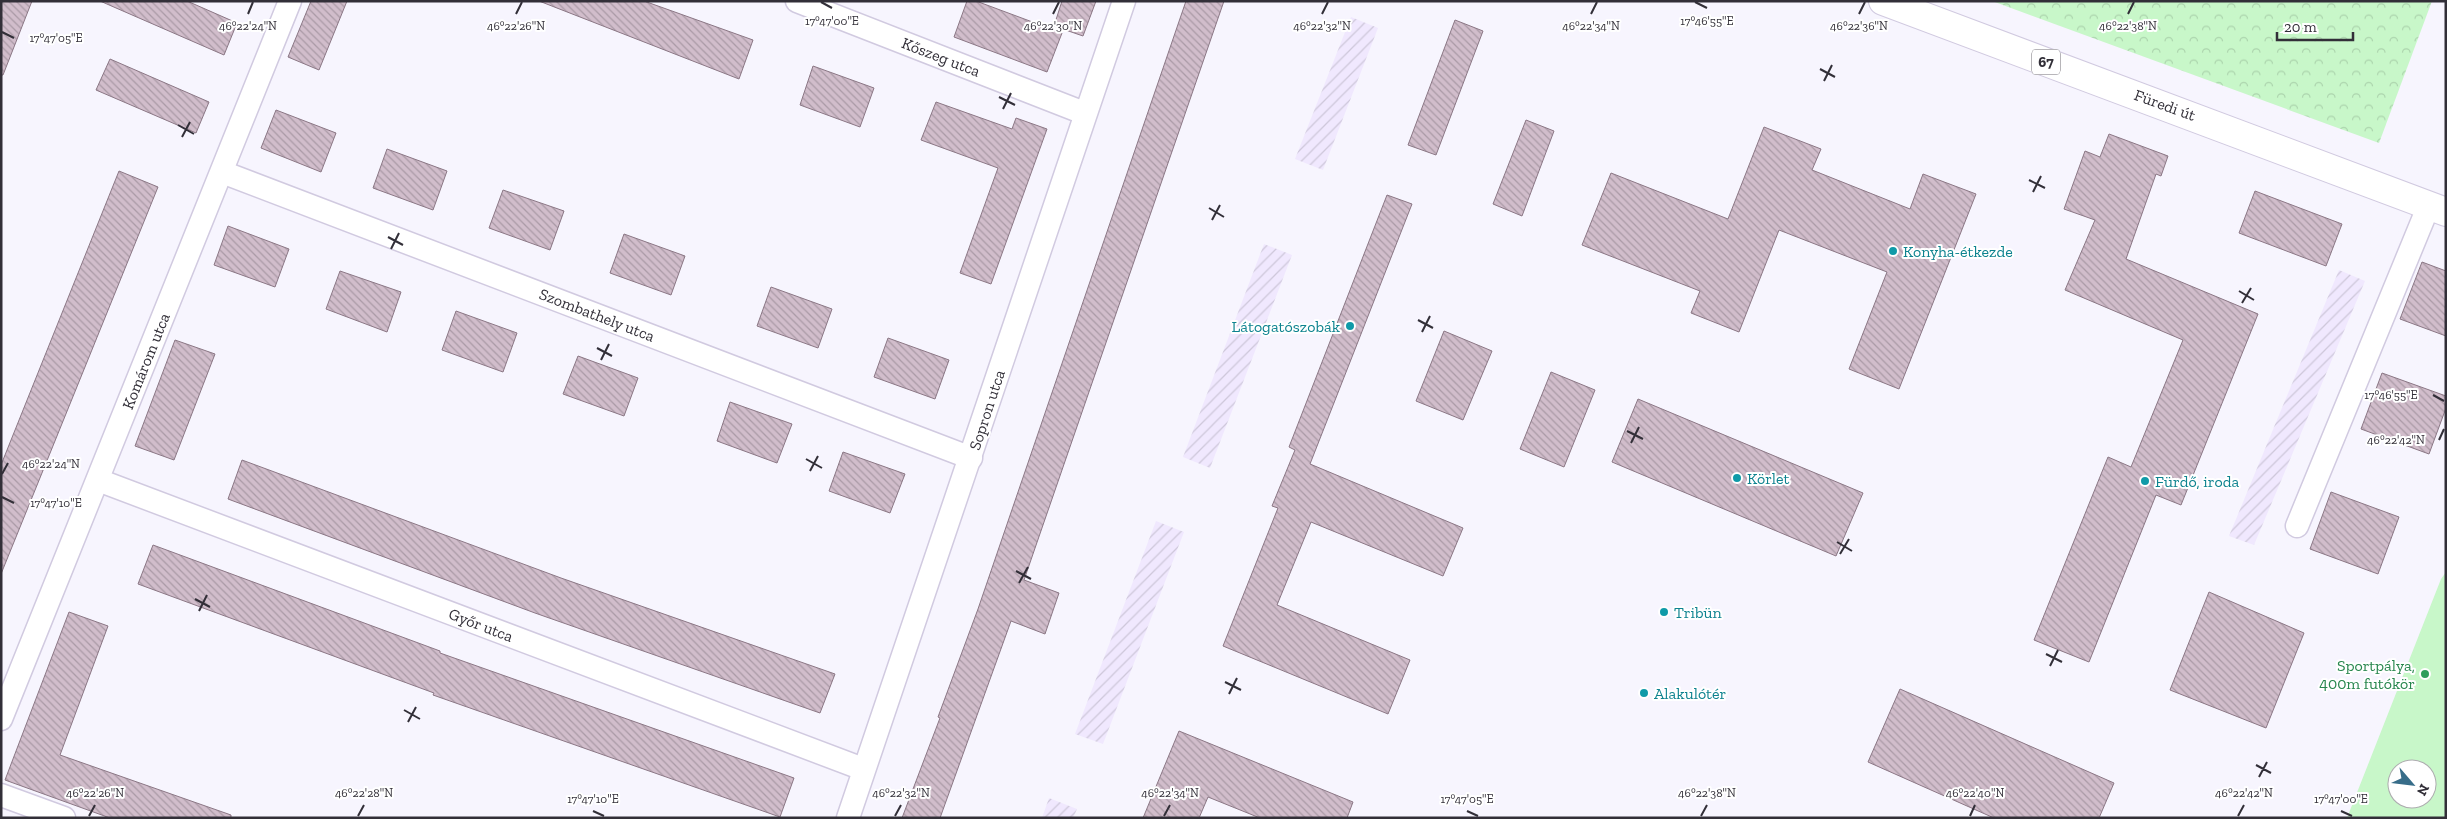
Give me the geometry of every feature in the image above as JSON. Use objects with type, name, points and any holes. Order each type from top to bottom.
[{"type":"main road","name":"Füredi út","points":[[1882,1],[2437,209]]},
{"type":"street","name":"Komárom utca","points":[[1,719],[290,1]]},
{"type":"street","name":"Kőszeg utca","points":[[797,1],[1084,113]]},
{"type":"street","name":"Sopron utca","points":[[848,818],[971,458],[1084,113],[1124,1]]},
{"type":"street","name":"Szombathely utca","points":[[222,172],[971,458]]},
{"type":"street","points":[[2297,526],[2437,209]]},
{"type":"street","name":"Győr utca","points":[[98,480],[864,769]]},
{"type":"street","points":[[1,796],[64,818]]},
{"type":"shaded area","points":[[1351,17],[1378,28],[1323,170],[1295,159]]},
{"type":"shaded area","points":[[1264,244],[1292,255],[1210,468],[1183,457]]},
{"type":"shaded area","points":[[2339,270],[2365,281],[2254,545],[2229,536]]},
{"type":"shaded area","points":[[1156,521],[1184,532],[1103,744],[1075,734]]},
{"type":"shaded area","points":[[1049,798],[1077,809],[1073,818],[1042,818]]},
{"type":"green space","points":[[1992,1],[2432,1],[2379,143]]},
{"type":"green space","name":"Sportpálya, 400m futókör","points":[[2446,572],[2446,818],[2347,818],[2441,579]]},
{"type":"building","points":[[1,1],[32,1],[3,75],[1,75]]},
{"type":"building","points":[[100,1],[187,1],[237,23],[224,55]]},
{"type":"building","points":[[311,1],[347,1],[319,70],[288,57]]},
{"type":"building","points":[[539,1],[644,1],[753,40],[739,79]]},
{"type":"building","points":[[967,1],[976,1],[1062,33],[1047,72],[954,37]]},
{"type":"building","points":[[1062,1],[1096,1],[1083,36],[1054,26]]},
{"type":"building","points":[[1186,1],[1224,1],[1024,580],[1059,593],[1045,634],[1011,621],[940,818],[902,818],[940,718],[938,717],[978,609]]},
{"type":"building","points":[[1455,20],[1483,31],[1436,155],[1408,145]]},
{"type":"building","points":[[110,59],[209,102],[196,133],[96,90]]},
{"type":"building","points":[[813,66],[874,88],[860,127],[800,105]]},
{"type":"building","points":[[936,102],[1012,129],[1016,118],[1047,129],[991,284],[960,273],[998,168],[921,140]]},
{"type":"building","points":[[276,110],[336,133],[321,172],[261,148]]},
{"type":"building","points":[[1526,120],[1554,131],[1522,216],[1493,204]]},
{"type":"building","name":"Konyha-étkezde","points":[[1764,127],[1821,149],[1812,170],[1910,209],[1923,174],[1976,194],[1899,389],[1849,369],[1887,272],[1779,230],[1739,332],[1691,313],[1700,291],[1582,245],[1611,173],[1728,219]]},
{"type":"building","name":"Fürdő, iroda","points":[[2109,134],[2168,156],[2161,176],[2156,174],[2126,259],[2258,314],[2181,505],[2156,495],[2089,662],[2034,640],[2108,457],[2131,467],[2183,340],[2065,290],[2095,220],[2064,209],[2085,151],[2100,157]]},
{"type":"building","points":[[387,149],[447,171],[433,210],[373,188]]},
{"type":"building","points":[[119,171],[158,187],[1,574],[1,465]]},
{"type":"building","points":[[503,190],[564,211],[550,250],[489,228]]},
{"type":"building","points":[[2255,191],[2342,224],[2326,266],[2239,233]]},
{"type":"building","points":[[1387,195],[1412,204],[1310,464],[1463,528],[1443,576],[1311,522],[1277,605],[1410,660],[1388,714],[1223,646],[1278,508],[1272,506],[1295,450],[1289,447]]},
{"type":"building","points":[[228,226],[289,249],[275,287],[214,265]]},
{"type":"building","points":[[624,234],[685,256],[671,295],[610,273]]},
{"type":"building","points":[[2422,262],[2446,271],[2446,336],[2400,319]]},
{"type":"building","points":[[340,271],[401,292],[387,332],[326,309]]},
{"type":"building","points":[[771,287],[832,309],[818,348],[757,326]]},
{"type":"building","points":[[456,311],[517,333],[503,372],[442,350]]},
{"type":"building","points":[[1444,331],[1492,351],[1463,420],[1416,401]]},
{"type":"building","points":[[888,338],[949,360],[935,399],[874,377]]},
{"type":"building","points":[[175,340],[215,354],[174,460],[135,446]]},
{"type":"building","points":[[578,356],[638,378],[624,416],[563,394]]},
{"type":"building","points":[[1551,372],[1595,390],[1564,467],[1520,449]]},
{"type":"building","points":[[2382,373],[2446,396],[2446,408],[2429,454],[2361,429]]},
{"type":"building","name":"Körlet","points":[[1638,399],[1863,493],[1836,556],[1612,462]]},
{"type":"building","points":[[730,402],[792,424],[777,463],[717,441]]},
{"type":"building","points":[[843,452],[905,474],[890,513],[829,491]]},
{"type":"building","points":[[242,460],[561,578],[835,674],[820,713],[535,613],[228,499]]},
{"type":"building","points":[[2331,492],[2399,517],[2378,574],[2310,549]]},
{"type":"building","points":[[153,545],[440,651],[440,653],[794,778],[780,817],[433,695],[434,693],[138,584]]},
{"type":"building","points":[[2209,592],[2304,633],[2266,728],[2170,690]]},
{"type":"building","points":[[69,612],[108,626],[60,755],[231,815],[231,818],[110,818],[5,780]]},
{"type":"building","points":[[1900,689],[2114,783],[2099,818],[1994,818],[1868,762]]},
{"type":"building","points":[[1179,731],[1353,802],[1347,818],[1260,818],[1208,797],[1199,818],[1143,818]]},
{"type":"place","name":"Konyha-étkezde","points":[[1893,251]]},
{"type":"place","name":"Látogatószobák","points":[[1350,326]]},
{"type":"place","name":"Körlet","points":[[1737,478]]},
{"type":"place","name":"Fürdő, iroda","points":[[2145,481]]},
{"type":"place","name":"Tribün","points":[[1664,612]]},
{"type":"place","name":"Sportpálya, 400m futókör","points":[[2425,674]]},
{"type":"place","name":"Alakulótér","points":[[1644,693]]}]
